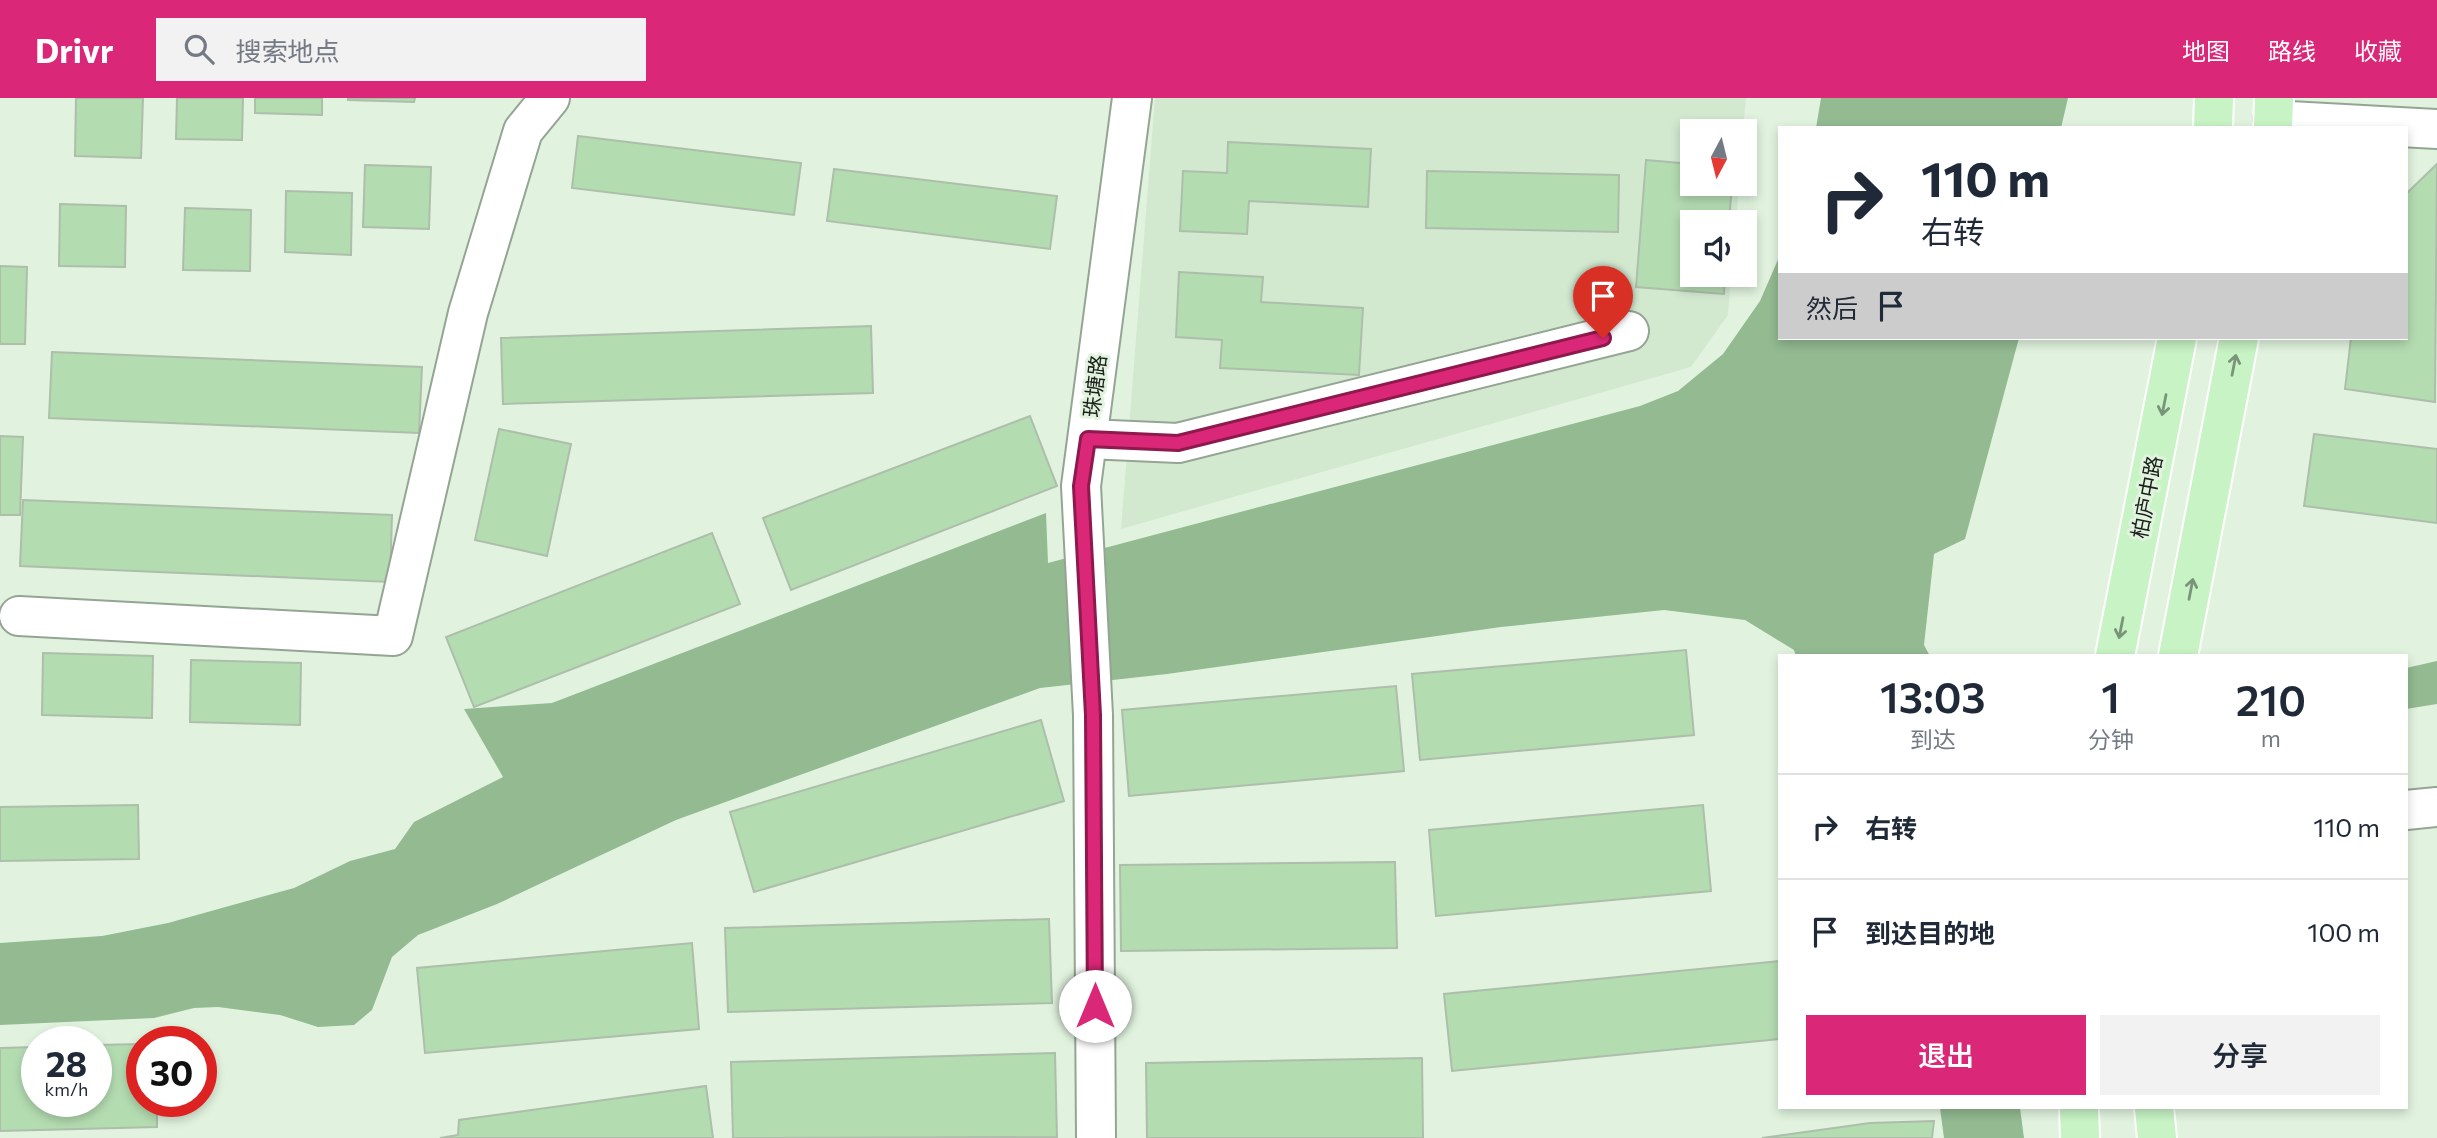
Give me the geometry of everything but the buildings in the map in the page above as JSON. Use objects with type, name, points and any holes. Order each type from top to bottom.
[{"type":"main road","points":[[2213,126],[2214,98]]},
{"type":"main road","name":"柏庐中路","points":[[2115,654],[2177,340]]},
{"type":"main road","points":[[2178,654],[2239,340]]},
{"type":"main road","points":[[2079,1109],[2080,1138]]},
{"type":"main road","points":[[2154,1109],[2157,1138]]},
{"type":"street","points":[[19,616],[393,636],[468,313],[523,131],[550,98]]},
{"type":"street","name":"珠塘路","points":[[1096,1138],[1093,715],[1081,486],[1132,98]]},
{"type":"street","points":[[2273,115],[2402,126]]},
{"type":"street","points":[[2408,127],[2437,129]]},
{"type":"street","points":[[1088,439],[1178,443],[1629,331]]},
{"type":"street","points":[[2408,810],[2437,807]]},
{"type":"shaded area","points":[[1155,98],[1746,98],[1744,119],[1680,119],[1680,196],[1738,196],[1737,210],[1680,210],[1680,287],[1730,287],[1728,315],[1691,367],[1121,529]]},
{"type":"shaded area","points":[[1821,98],[2068,98],[2061,126],[1816,126]]},
{"type":"shaded area","points":[[1778,260],[1778,340],[2018,340],[1965,539],[1934,554],[1924,645],[1929,654],[1795,654],[1794,650],[1745,620],[1664,610],[1501,627],[1167,674],[1040,688],[676,820],[497,904],[418,935],[392,957],[372,1010],[354,1025],[318,1027],[280,1015],[218,1007],[194,1008],[154,1018],[0,1025],[0,943],[102,936],[168,923],[294,888],[350,861],[395,849],[414,822],[503,777],[464,709],[552,703],[1046,513],[1048,563],[1640,406],[1678,391],[1723,354],[1760,301]]},
{"type":"shaded area","points":[[2437,661],[2437,704],[2408,709],[2408,668]]},
{"type":"shaded area","points":[[1940,1109],[2020,1109],[2024,1138],[1944,1138]]},
{"type":"route","points":[[1095,1006],[1093,715],[1081,486],[1088,439],[1178,443],[1603,338]]}]
